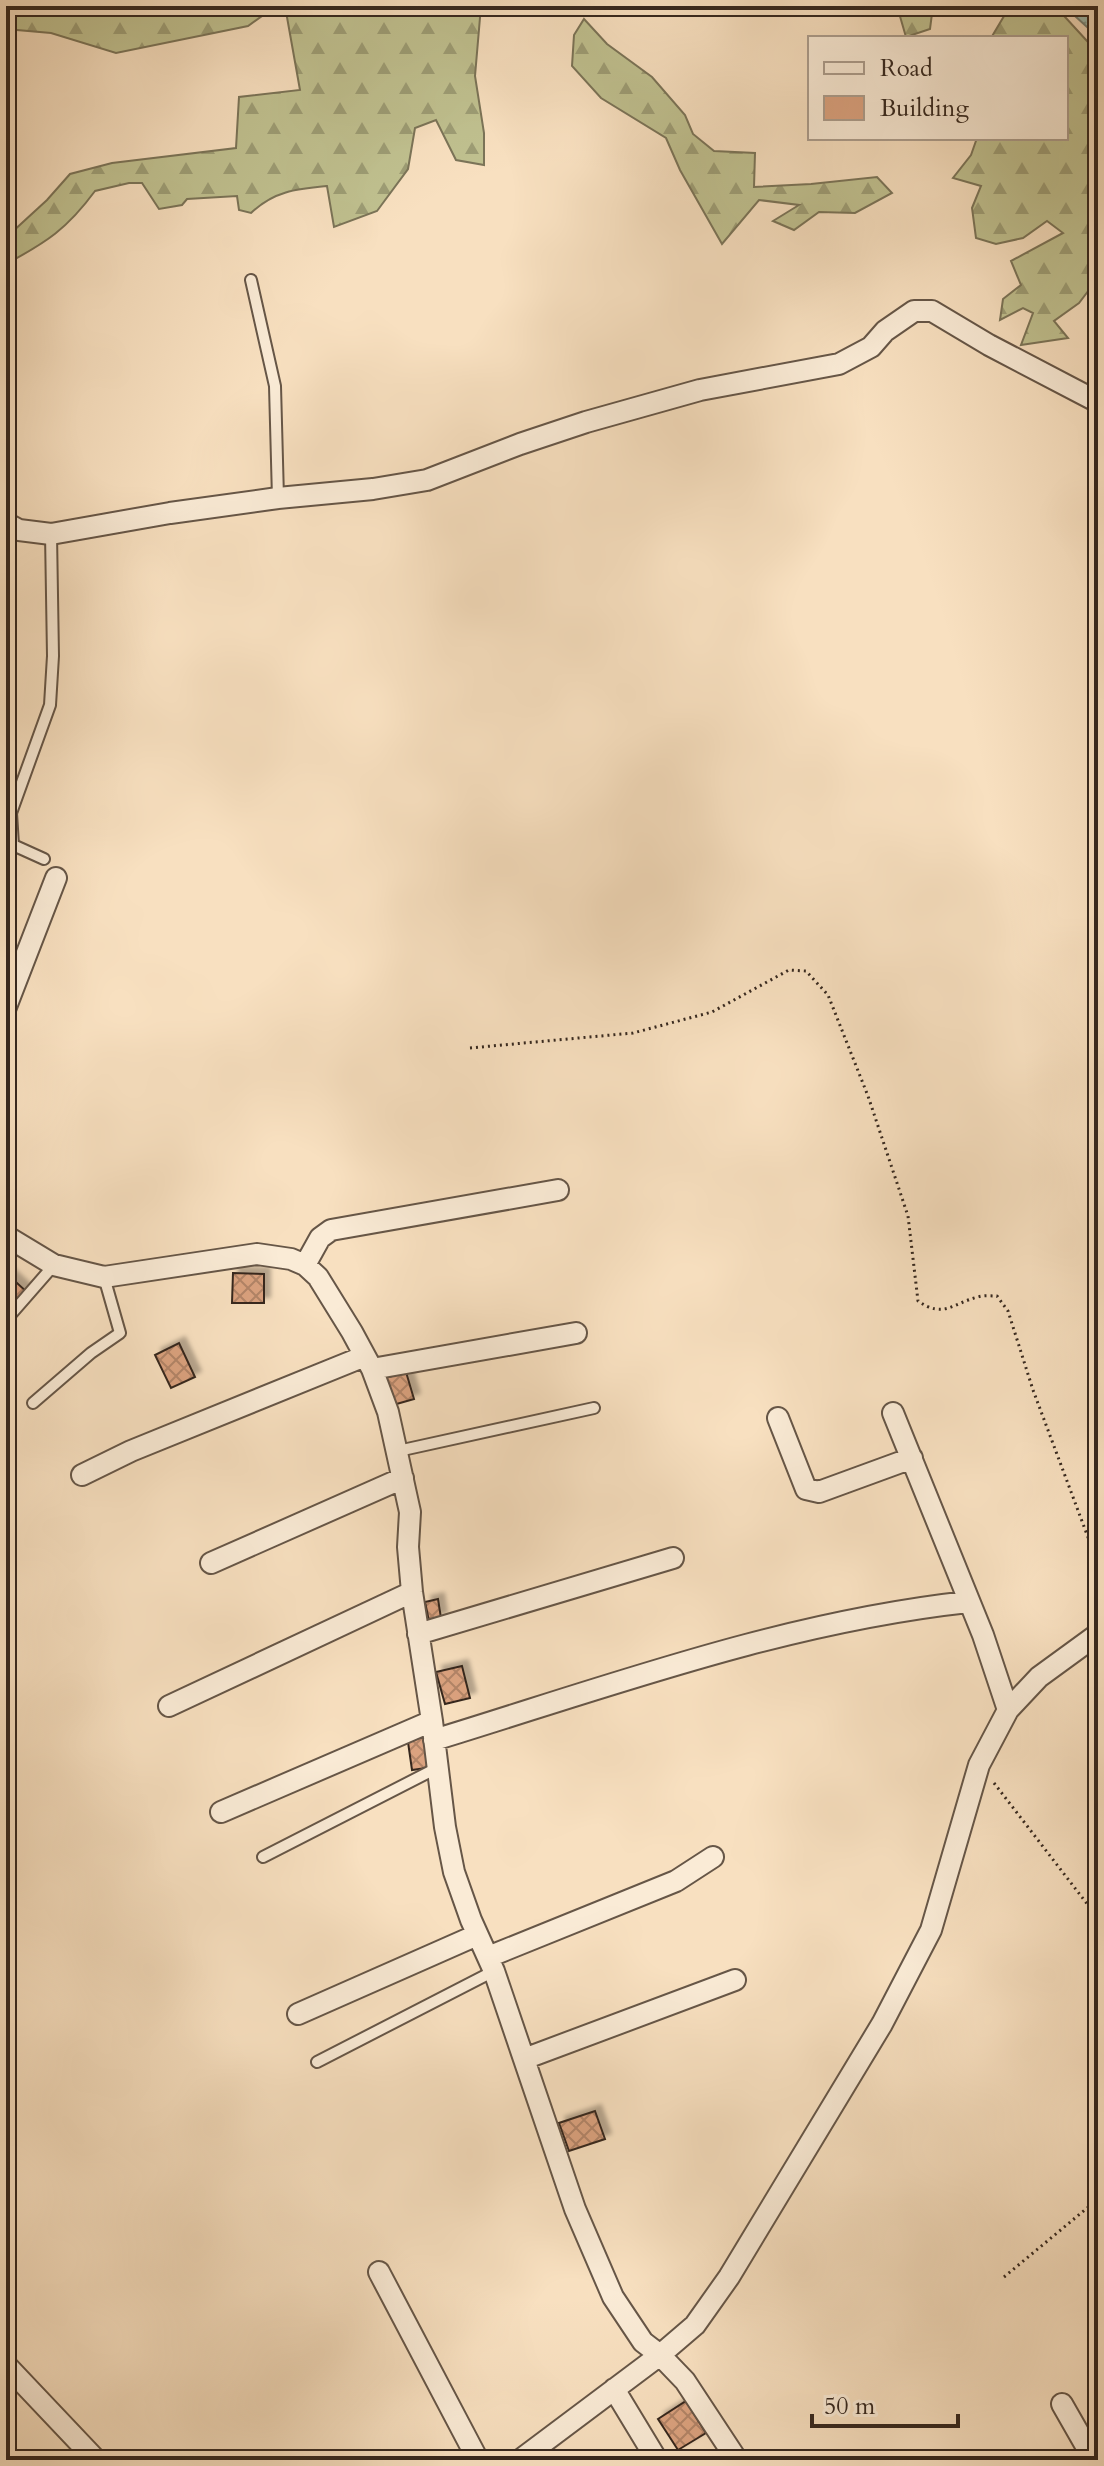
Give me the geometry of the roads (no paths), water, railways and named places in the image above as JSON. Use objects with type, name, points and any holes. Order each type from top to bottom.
[{"type":"street","points":[[6,523],[19,530],[51,534],[170,513],[427,480],[586,422],[700,390],[839,364],[871,347],[885,331],[914,311],[932,311],[989,345],[1098,402]]},
{"type":"street","points":[[6,1007],[56,878]]},
{"type":"street","points":[[305,1265],[320,1238],[331,1230],[558,1190]]},
{"type":"street","points":[[6,1236],[54,1265],[104,1277],[257,1254],[291,1259],[305,1265],[318,1277],[369,1362],[388,1412],[410,1512],[408,1547],[412,1592],[454,1872],[491,1964],[575,2209],[613,2297],[643,2342],[685,2381],[737,2460]]},
{"type":"street","points":[[82,1475],[131,1451],[369,1362],[576,1333]]},
{"type":"street","points":[[893,1413],[983,1635],[1008,1710]]},
{"type":"street","points":[[778,1418],[806,1489],[819,1492],[912,1458]]},
{"type":"street","points":[[211,1563],[403,1478]]},
{"type":"street","points":[[418,1634],[673,1558]]},
{"type":"street","points":[[169,1706],[412,1592]]},
{"type":"street","points":[[221,1812],[433,1730],[807,1629],[913,1608],[968,1602]]},
{"type":"street","points":[[520,2460],[695,2325],[729,2277],[882,2024],[931,1930],[979,1765],[1008,1710],[1039,1677],[1098,1634]]},
{"type":"street","points":[[491,1964],[676,1881],[713,1857]]},
{"type":"street","points":[[298,2014],[477,1935]]},
{"type":"street","points":[[524,2059],[735,1980]]},
{"type":"street","points":[[379,2272],[478,2460]]},
{"type":"street","points":[[6,2365],[96,2460]]},
{"type":"street","points":[[614,2389],[657,2460]]},
{"type":"street","points":[[1062,2404],[1094,2460]]},
{"type":"lane","points":[[251,280],[275,386],[278,498]]},
{"type":"lane","points":[[44,859],[13,845],[11,813],[50,705],[53,656],[51,534]]},
{"type":"lane","points":[[6,1320],[54,1265]]},
{"type":"lane","points":[[33,1403],[91,1353],[120,1333],[104,1277]]},
{"type":"lane","points":[[398,1451],[594,1408]]},
{"type":"lane","points":[[263,1857],[437,1768]]},
{"type":"lane","points":[[317,2062],[491,1964]]},
{"type":"water","points":[[1064,6],[1098,6],[1098,37]]}]
